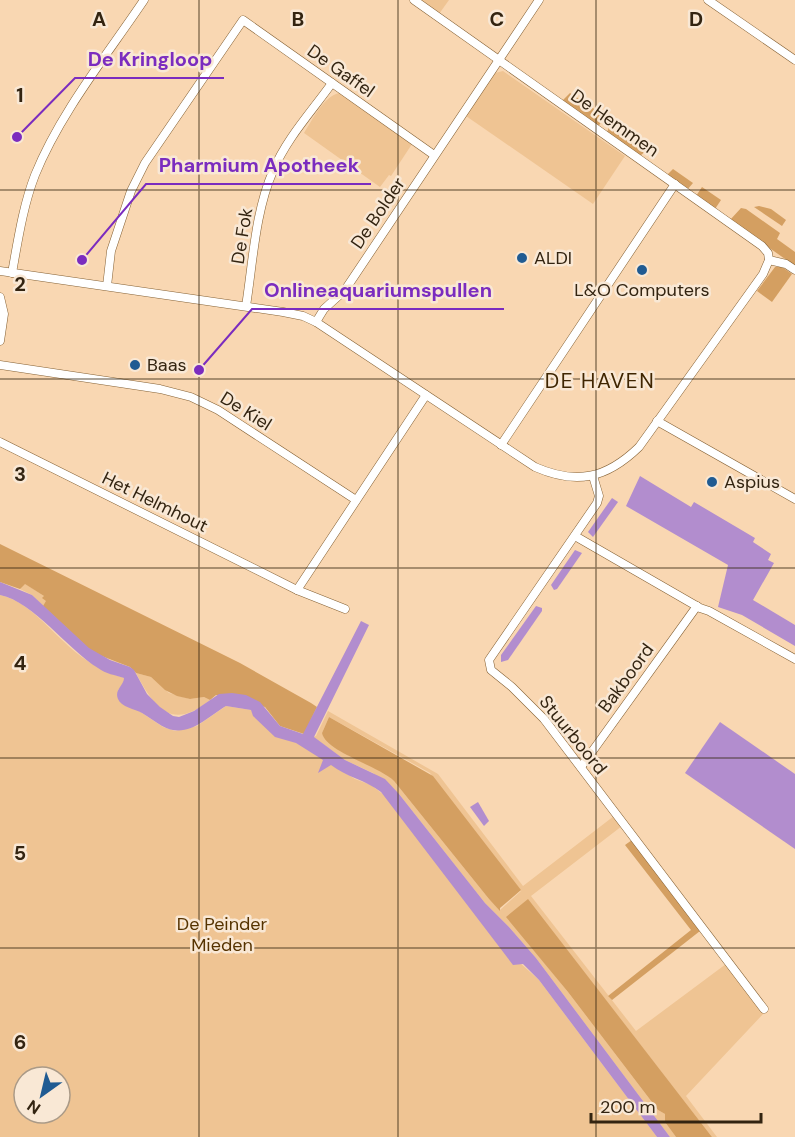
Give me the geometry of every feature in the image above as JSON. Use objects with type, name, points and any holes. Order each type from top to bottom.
[{"type":"street","points":[[12,273],[22,216],[47,148],[62,121],[144,0]]},
{"type":"street","name":"De Hemmen","points":[[414,0],[762,246],[768,253],[769,260],[786,264],[795,270]]},
{"type":"street","name":"De Bolder","points":[[316,322],[324,309],[345,290],[539,0]]},
{"type":"street","points":[[708,0],[795,60]]},
{"type":"street","name":"De Gaffel","points":[[107,286],[111,251],[131,191],[145,163],[243,20],[434,155]]},
{"type":"street","name":"De Fok","points":[[246,306],[264,193],[273,169],[332,83]]},
{"type":"street","points":[[501,445],[675,184]]},
{"type":"street","points":[[0,271],[303,316],[316,322],[535,467],[554,475],[574,478],[593,476],[610,470],[626,460],[639,447],[763,274],[769,260]]},
{"type":"street","points":[[0,297],[4,314],[0,340]]},
{"type":"street","name":"De Kiel","points":[[0,365],[160,389],[191,398],[218,410],[356,501]]},
{"type":"street","points":[[297,590],[426,395]]},
{"type":"street","points":[[657,421],[795,500]]},
{"type":"street","name":"Het Helmhout","points":[[0,442],[297,590],[345,609]]},
{"type":"street","name":"Stuurboord","points":[[593,476],[599,496],[597,503],[489,660],[490,670],[512,687],[544,719],[764,1009]]},
{"type":"street","points":[[575,536],[795,659]]},
{"type":"street","name":"Bakboord","points":[[580,767],[697,606]]},
{"type":"green space","points":[[419,0],[449,0],[439,14]]},
{"type":"green space","points":[[503,71],[625,156],[593,204],[466,116],[495,73]]},
{"type":"green space","points":[[339,93],[412,144],[391,176],[389,175],[380,187],[304,133],[323,104]]},
{"type":"green space","points":[[24,583],[44,596],[47,601],[43,606],[32,595],[20,589]]},
{"type":"green space","name":"De Peinder Mieden","points":[[0,595],[25,607],[90,663],[124,678],[125,682],[118,690],[120,702],[136,709],[163,727],[175,731],[197,726],[226,706],[251,710],[286,736],[355,779],[371,785],[393,802],[520,963],[539,980],[657,1137],[0,1137]]},
{"type":"green space","points":[[136,673],[151,677],[169,693],[190,699],[204,697],[210,700],[185,714],[175,715],[166,712],[150,697]]},
{"type":"green space","points":[[328,711],[438,774],[523,886],[614,816],[622,826],[531,896],[636,1031],[726,964],[764,1013],[686,1096],[717,1137],[712,1137],[528,900],[507,917],[568,992],[658,1110],[665,1114],[665,1122],[676,1137],[670,1137],[536,958],[485,903],[399,794],[373,773],[345,760],[313,737],[316,736]],"holes":[[[329,717],[430,773],[521,891],[500,910],[385,772],[349,756],[322,733]]]},
{"type":"shaded area","points":[[570,93],[605,116],[598,127],[562,101]]},
{"type":"shaded area","points":[[612,121],[649,148],[640,156],[607,132]]},
{"type":"shaded area","points":[[673,169],[693,183],[687,190],[667,175]]},
{"type":"shaded area","points":[[702,187],[721,200],[715,209],[696,196]]},
{"type":"shaded area","points":[[754,207],[771,209],[786,220],[782,226]]},
{"type":"shaded area","points":[[741,208],[746,209],[780,233],[777,239],[795,252],[795,266],[730,220]]},
{"type":"shaded area","points":[[775,267],[782,267],[792,274],[772,302],[757,291]]},
{"type":"shaded area","points":[[640,476],[691,507],[694,502],[755,538],[753,542],[771,554],[768,560],[774,563],[753,600],[795,625],[795,646],[742,615],[718,607],[728,565],[626,506]]},
{"type":"shaded area","points":[[612,498],[618,502],[593,537],[588,532]]},
{"type":"shaded area","points":[[0,544],[240,663],[311,703],[317,707],[304,734],[280,726],[265,707],[216,695],[210,700],[204,697],[190,699],[177,696],[165,690],[151,677],[136,673],[130,667],[99,655],[88,648],[43,606],[46,601],[42,598],[44,596],[25,584],[20,589],[0,582]]},
{"type":"shaded area","points":[[575,550],[582,553],[554,590],[551,585]]},
{"type":"shaded area","points":[[0,582],[32,595],[89,648],[134,670],[147,694],[173,716],[179,717],[194,711],[219,694],[232,693],[246,695],[260,702],[280,726],[303,734],[361,621],[369,625],[314,737],[345,760],[385,779],[399,794],[485,903],[536,958],[670,1137],[657,1137],[539,980],[523,964],[513,965],[381,792],[331,765],[318,773],[323,760],[296,743],[275,737],[253,716],[251,710],[226,706],[196,726],[171,730],[125,706],[117,696],[124,678],[107,673],[86,660],[38,616],[13,599],[0,595]]},
{"type":"shaded area","points":[[536,606],[542,608],[542,611],[508,660],[501,662],[501,655]]},
{"type":"shaded area","points":[[329,717],[433,776],[521,890],[500,908],[500,911],[394,781],[387,775],[343,753],[326,740],[322,733]]},
{"type":"shaded area","points":[[720,722],[795,774],[795,849],[685,773]]},
{"type":"shaded area","points":[[478,802],[489,821],[484,826],[470,807]]},
{"type":"shaded area","points":[[632,840],[700,931],[612,1000],[608,996],[691,930],[625,845]]},
{"type":"shaded area","points":[[528,899],[712,1137],[676,1137],[665,1122],[665,1114],[658,1110],[568,992],[506,917]]},
{"type":"place","name":"De Kringloop","points":[[17,137]]},
{"type":"place","name":"ALDI","points":[[522,258]]},
{"type":"place","name":"Pharmium Apotheek","points":[[82,260]]},
{"type":"place","name":"L&O Computers","points":[[642,270]]},
{"type":"place","name":"Baas","points":[[135,365]]},
{"type":"place","name":"Onlineaquariumspullen","points":[[199,370]]},
{"type":"place","name":"Aspius","points":[[712,482]]},
{"type":"district","name":"DE HAVEN","points":[[600,381]]}]
